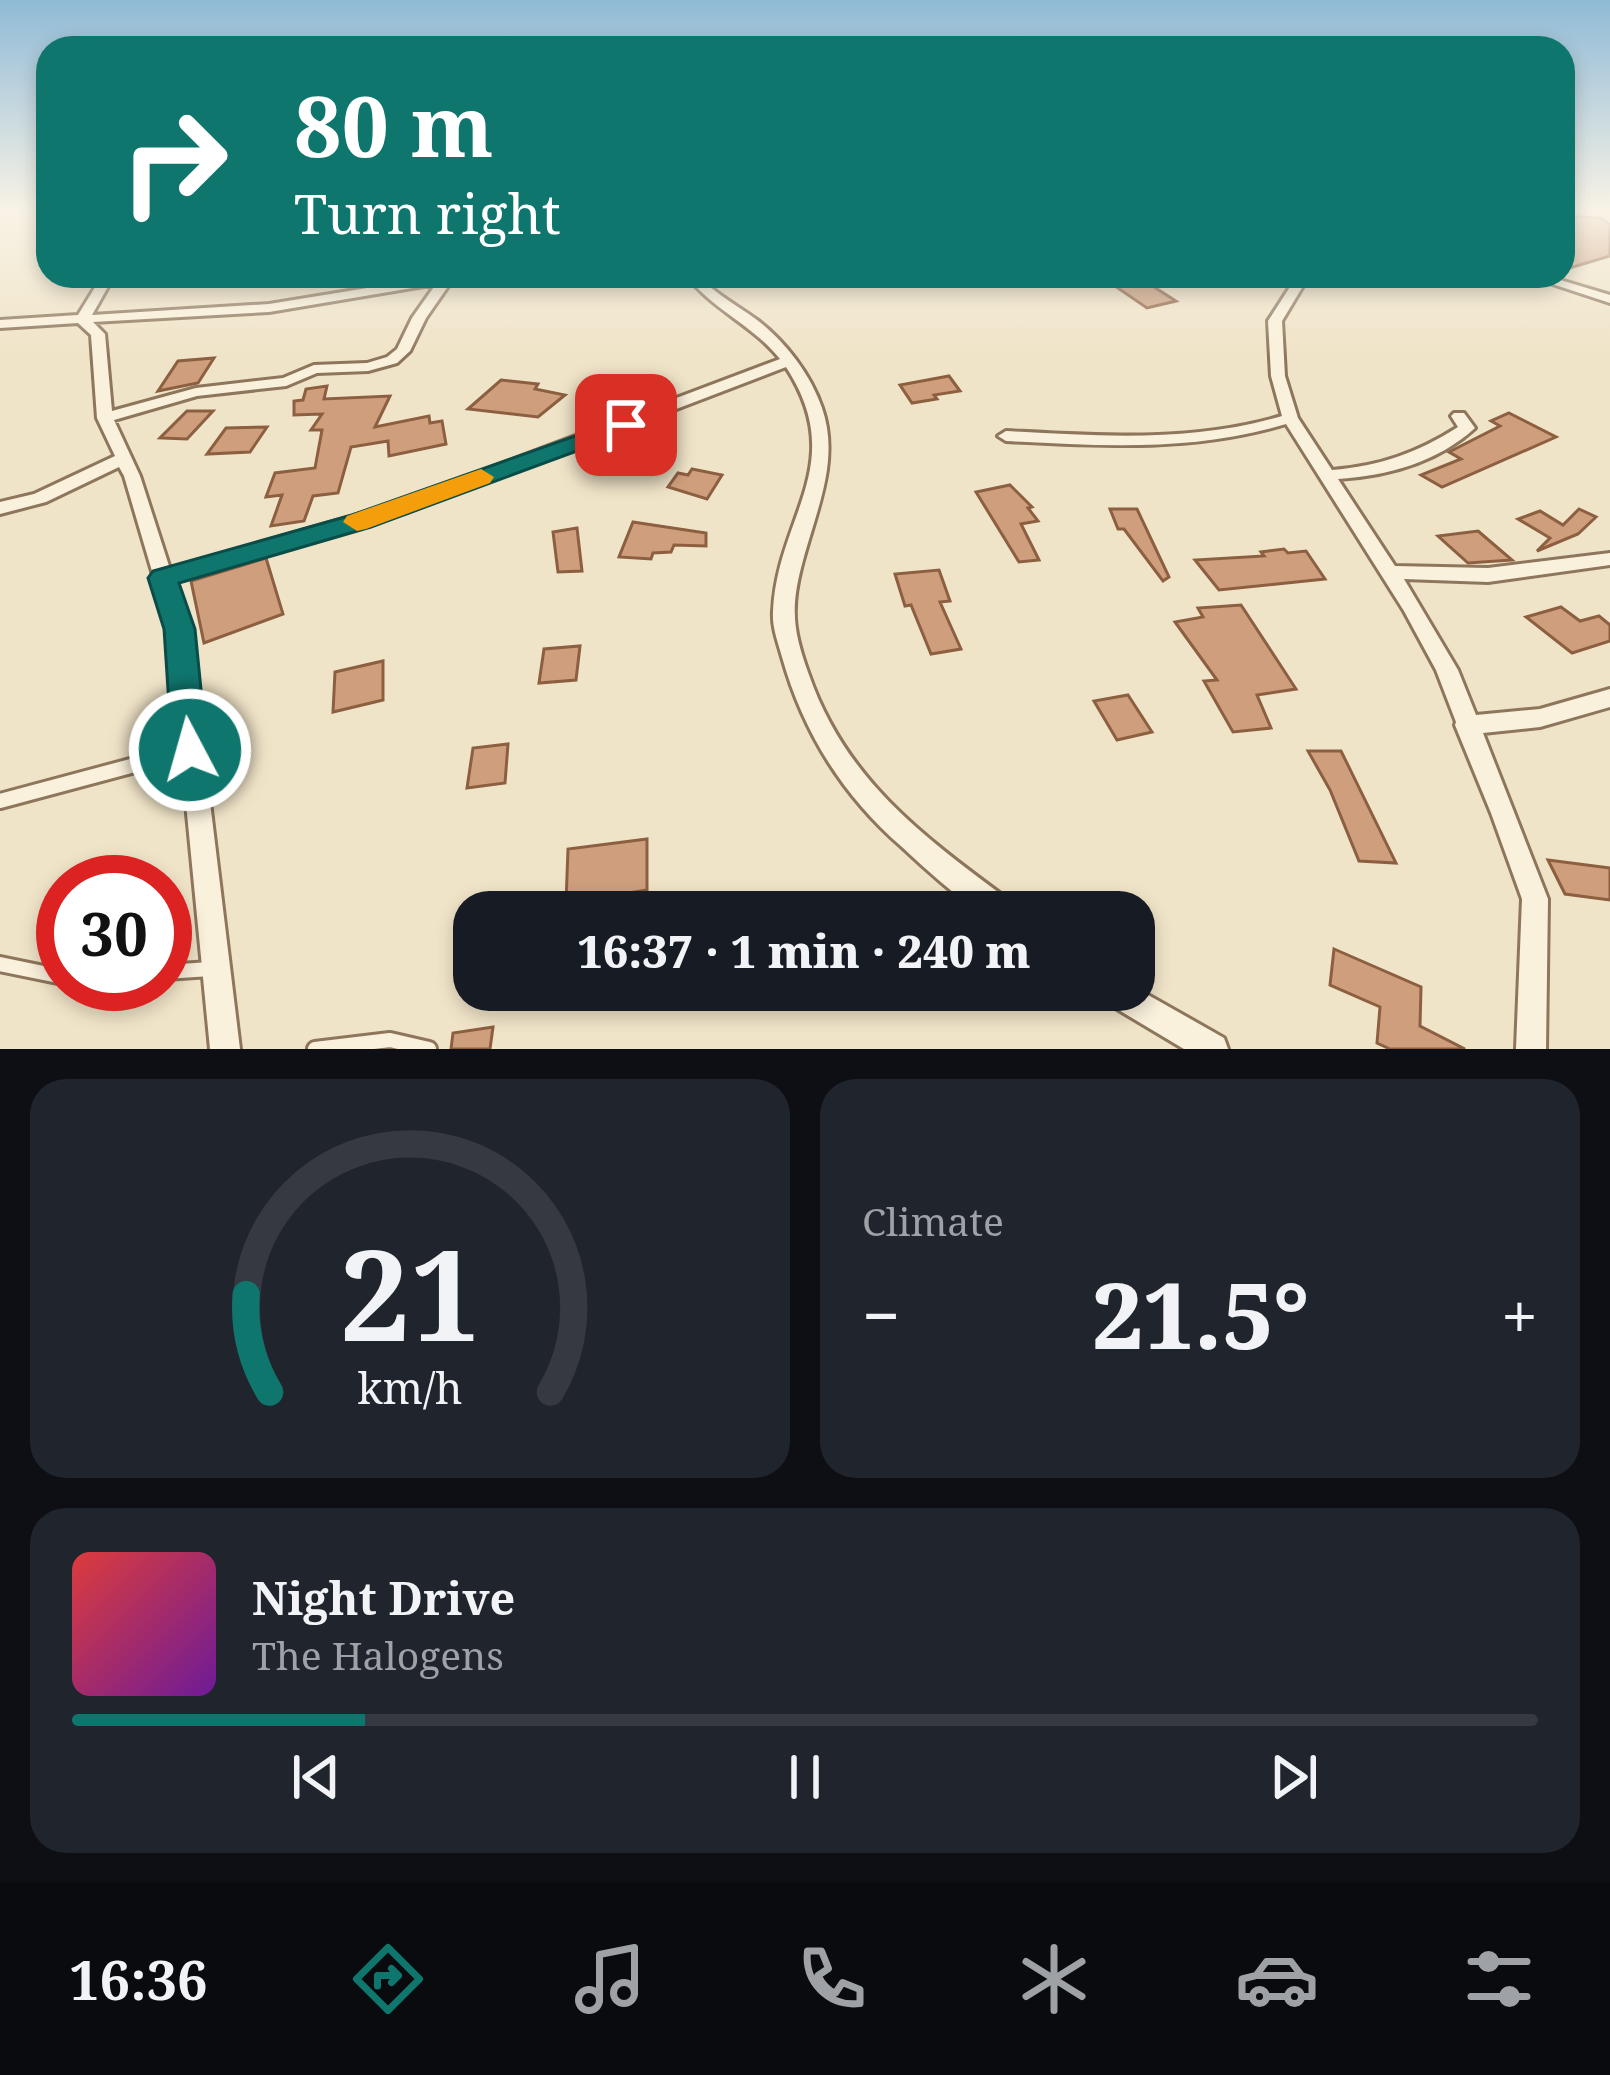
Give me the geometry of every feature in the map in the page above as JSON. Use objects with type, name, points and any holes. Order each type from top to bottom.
[{"type":"street","points":[[82,320],[101,288]]},
{"type":"street","points":[[0,324],[269,308],[389,288]]},
{"type":"street","points":[[105,418],[196,392],[286,382],[314,369],[368,367],[392,360],[445,288]]},
{"type":"street","points":[[702,288],[752,323],[789,361],[815,408],[822,453],[815,501],[797,542],[782,617],[802,690],[831,756],[903,836],[975,891]]},
{"type":"street","points":[[1296,288],[1275,321],[1278,376],[1290,418],[1447,670],[1534,899],[1532,1049]]},
{"type":"street","points":[[1574,288],[1610,299]]},
{"type":"street","points":[[82,320],[98,334],[105,418],[139,494],[179,629],[225,1049]]},
{"type":"street","points":[[163,578],[400,508],[789,361]]},
{"type":"street","points":[[1329,475],[1396,469],[1416,461],[1467,428],[1459,416]]},
{"type":"street","points":[[1006,436],[1172,439],[1253,431],[1290,418]]},
{"type":"street","points":[[0,508],[40,498],[122,460]]},
{"type":"street","points":[[1390,572],[1488,575],[1610,559]]},
{"type":"street","points":[[1466,725],[1540,718],[1610,698]]},
{"type":"street","points":[[1148,1011],[1213,1049]]},
{"type":"lane","points":[[0,801],[190,750]]},
{"type":"lane","points":[[0,964],[36,971]]},
{"type":"lane","points":[[192,970],[215,969]]},
{"type":"lane","points":[[315,1049],[390,1040],[429,1049]]},
{"type":"building","points":[[1575,258],[1603,258],[1575,266]]},
{"type":"building","points":[[1118,288],[1156,288],[1176,301],[1147,308]]},
{"type":"building","points":[[214,358],[198,383],[158,391],[178,361]]},
{"type":"building","points":[[949,376],[960,391],[934,395],[937,399],[912,403],[900,385]]},
{"type":"building","points":[[501,380],[538,384],[535,389],[565,395],[538,417],[468,409]]},
{"type":"building","points":[[327,386],[324,399],[390,396],[375,427],[429,416],[430,423],[442,421],[446,444],[389,456],[388,441],[351,447],[338,493],[313,496],[304,521],[271,526],[282,495],[266,497],[275,473],[315,468],[322,430],[311,430],[322,414],[294,415],[294,401],[303,400],[306,389]]},
{"type":"building","points":[[187,411],[213,411],[187,439],[160,438]]},
{"type":"building","points":[[1509,413],[1556,437],[1442,487],[1421,475],[1461,459],[1449,452],[1500,426],[1491,421]]},
{"type":"building","points":[[267,427],[250,452],[207,454],[226,428]]},
{"type":"building","points":[[692,469],[722,475],[707,499],[668,487],[678,473],[688,475]]},
{"type":"building","points":[[1010,485],[1032,507],[1028,508],[1038,521],[1021,524],[1039,560],[1019,562],[976,492]]},
{"type":"building","points":[[1110,509],[1137,509],[1169,577],[1163,581],[1124,529],[1118,529]]},
{"type":"building","points":[[1579,509],[1596,517],[1578,534],[1537,551],[1550,538],[1518,519],[1540,511],[1563,525]]},
{"type":"building","points":[[633,522],[706,533],[706,546],[674,545],[671,552],[653,553],[651,559],[619,557]]},
{"type":"building","points":[[577,528],[582,571],[558,572],[553,532]]},
{"type":"building","points":[[1478,531],[1512,560],[1468,563],[1438,536]]},
{"type":"building","points":[[1284,549],[1288,553],[1306,551],[1325,579],[1219,590],[1195,560],[1264,556],[1261,552]]},
{"type":"building","points":[[266,558],[283,614],[204,643],[191,581]]},
{"type":"building","points":[[939,570],[950,601],[940,602],[961,649],[931,654],[911,605],[905,606],[895,574]]},
{"type":"building","points":[[1241,605],[1296,689],[1257,695],[1271,728],[1233,732],[1204,681],[1217,680],[1175,622],[1203,617],[1198,608]]},
{"type":"building","points":[[1561,607],[1580,621],[1599,616],[1610,625],[1610,641],[1572,653],[1526,617]]},
{"type":"building","points":[[580,646],[576,680],[539,683],[544,649]]},
{"type":"building","points":[[383,661],[383,700],[333,712],[335,672]]},
{"type":"building","points":[[1128,695],[1152,732],[1117,740],[1094,701]]},
{"type":"building","points":[[508,744],[505,783],[467,788],[473,748]]},
{"type":"building","points":[[1308,751],[1341,751],[1396,863],[1359,861]]},
{"type":"building","points":[[647,839],[647,890],[566,891],[568,849]]},
{"type":"building","points":[[1548,860],[1610,868],[1610,900],[1565,894]]},
{"type":"building","points":[[1334,949],[1421,987],[1420,1026],[1465,1049],[1390,1049],[1377,1043],[1380,1007],[1330,985]]},
{"type":"building","points":[[493,1027],[490,1049],[451,1049],[453,1033]]},
{"type":"slow traffic","points":[[357,522],[481,477]]},
{"type":"route","points":[[190,750],[179,629],[163,578],[362,521],[626,425]]}]
